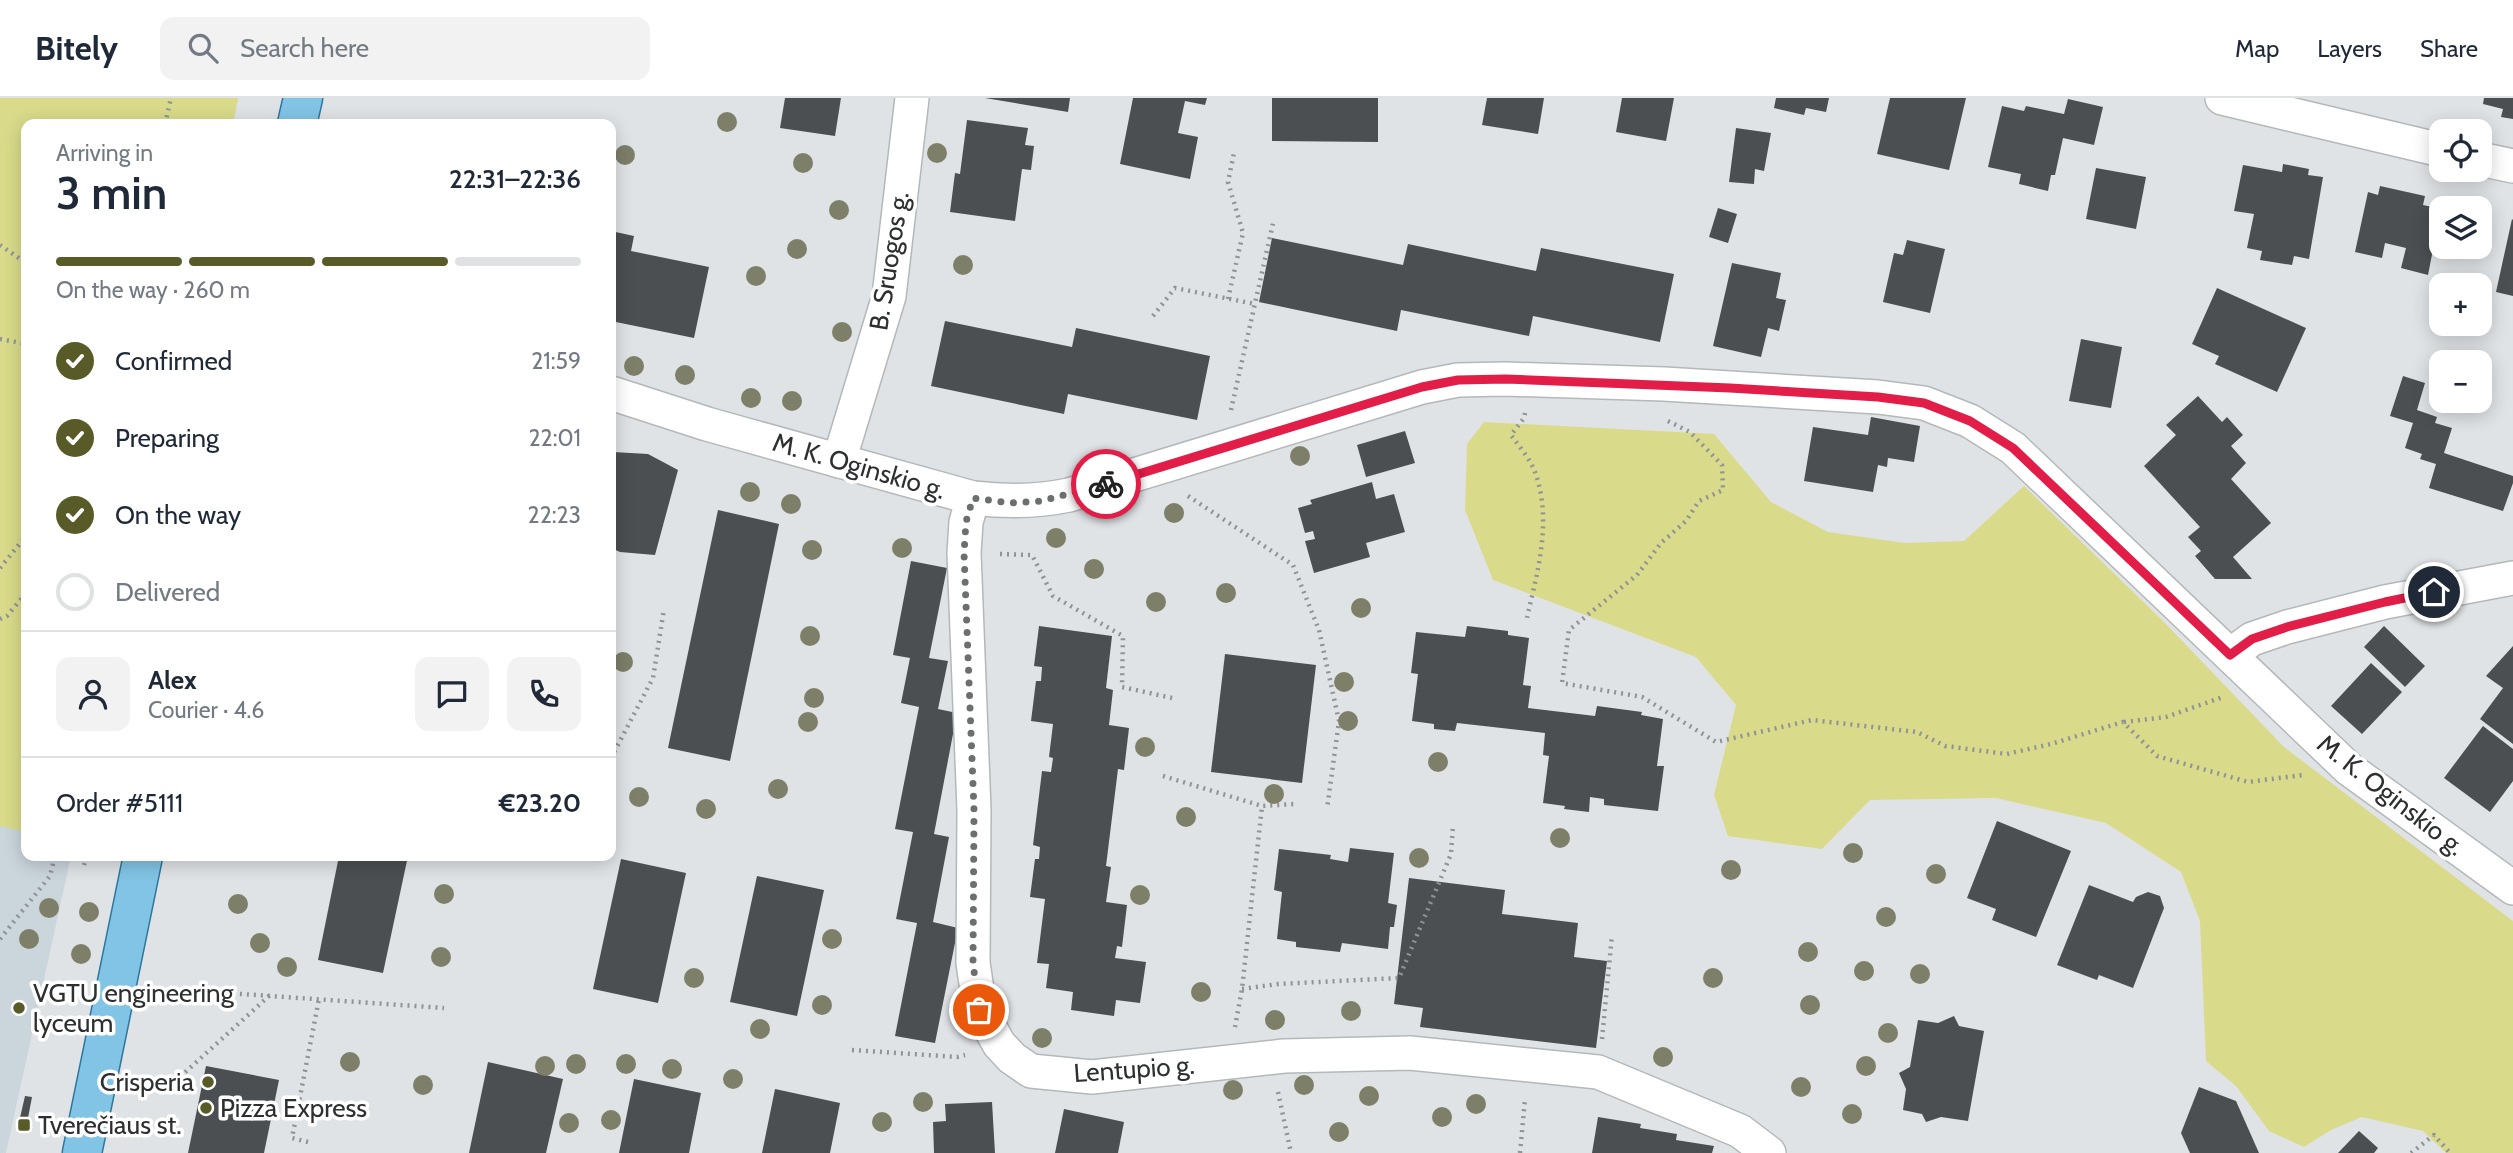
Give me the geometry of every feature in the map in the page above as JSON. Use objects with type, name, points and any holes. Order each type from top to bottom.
[{"type":"main road","points":[[298,119],[303,98]]},
{"type":"main road","points":[[82,1153],[142,861]]},
{"type":"street","name":"B. Sruogos g.","points":[[839,461],[889,296],[912,98]]},
{"type":"street","points":[[2222,98],[2429,146]]},
{"type":"street","points":[[2492,162],[2513,166]]},
{"type":"street","name":"M. K. Oginskio g.","points":[[616,395],[707,424],[973,498],[1010,503],[1041,501],[1422,387],[1458,380],[1639,383],[1878,397],[1924,403],[1970,421],[2013,448],[2349,769],[2513,888]]},
{"type":"street","name":"Lentupio g.","points":[[973,498],[966,522],[964,553],[974,810],[973,963],[979,1010],[999,1044],[1012,1058],[1031,1071],[1092,1077],[1270,1058],[1410,1053],[1529,1063],[1598,1072],[1740,1132],[1769,1153]]},
{"type":"street","points":[[2230,655],[2252,639],[2287,627],[2385,602],[2513,579]]},
{"type":"path","points":[[166,119],[171,98]]},
{"type":"path","points":[[1228,299],[1243,233],[1228,182],[1234,153]]},
{"type":"path","points":[[1222,448],[1274,219]]},
{"type":"path","points":[[0,244],[21,259]]},
{"type":"path","points":[[1153,316],[1175,288],[1255,304]]},
{"type":"path","points":[[0,338],[21,343]]},
{"type":"path","points":[[1520,379],[1528,395],[1524,418],[1511,435],[1535,470],[1544,536],[1526,622]]},
{"type":"path","points":[[1639,383],[1636,397],[1663,419],[1690,432],[1722,466],[1723,490],[1699,501],[1686,521],[1661,543],[1637,575],[1569,630],[1562,683],[1643,697],[1716,742],[1812,720],[1917,733],[1945,746],[2007,754],[2123,722],[2166,717],[2259,684]]},
{"type":"path","points":[[1150,470],[1293,565],[1319,630],[1339,721],[1327,808]]},
{"type":"path","points":[[0,568],[21,542]]},
{"type":"path","points":[[992,554],[1032,555],[1053,596],[1123,636],[1122,687],[1177,699]]},
{"type":"path","points":[[0,619],[7,616],[21,599]]},
{"type":"path","points":[[616,748],[653,678],[664,609]]},
{"type":"path","points":[[2123,722],[2157,756],[2249,782],[2349,769]]},
{"type":"path","points":[[1163,776],[1262,806],[1294,804]]},
{"type":"path","points":[[1229,1062],[1242,989],[1262,806]]},
{"type":"path","points":[[1242,989],[1278,984],[1399,978],[1451,854],[1453,825]]},
{"type":"path","points":[[0,939],[50,876],[54,861]]},
{"type":"path","points":[[84,866],[86,861]]},
{"type":"path","points":[[1598,1072],[1612,935]]},
{"type":"path","points":[[198,991],[444,1007]]},
{"type":"path","points":[[180,1077],[270,995]]},
{"type":"path","points":[[308,1142],[292,1138],[319,999]]},
{"type":"path","points":[[852,1050],[957,1057]]},
{"type":"path","points":[[1270,1058],[1292,1153]]},
{"type":"path","points":[[1520,1153],[1529,1063]]},
{"type":"path","points":[[2411,1153],[2434,1135],[2450,1153]]},
{"type":"shaded area","points":[[0,98],[238,98],[234,119],[21,119],[21,861],[70,861],[6,1153],[0,1153]]},
{"type":"green space","points":[[0,98],[238,98],[234,119],[21,119],[21,831],[0,826]]},
{"type":"green space","points":[[1484,422],[1714,434],[1771,502],[1828,532],[1905,543],[1964,541],[2024,486],[2163,621],[2284,747],[2513,921],[2513,1153],[2446,1153],[2423,1131],[2362,1117],[2331,1130],[2304,1147],[2269,1131],[2236,1086],[2206,1061],[2200,921],[2181,872],[2106,823],[1996,798],[1870,800],[1822,849],[1728,836],[1714,795],[1736,705],[1696,657],[1493,580],[1465,510],[1467,444]]},
{"type":"building","points":[[785,98],[841,98],[835,136],[780,128]]},
{"type":"building","points":[[985,98],[1070,98],[1068,112]]},
{"type":"building","points":[[1133,98],[1207,98],[1205,105],[1185,101],[1178,133],[1198,137],[1190,179],[1120,164]]},
{"type":"building","points":[[1272,98],[1378,98],[1378,142],[1272,141]]},
{"type":"building","points":[[1487,98],[1544,98],[1538,134],[1482,125]]},
{"type":"building","points":[[1622,98],[1674,98],[1666,141],[1616,132]]},
{"type":"building","points":[[1776,98],[1829,98],[1826,112],[1806,108],[1804,115],[1774,108]]},
{"type":"building","points":[[1890,98],[1966,98],[1949,170],[1877,154]]},
{"type":"building","points":[[2484,98],[2513,98],[2513,119],[2501,117],[2503,109],[2483,104]]},
{"type":"building","points":[[2068,99],[2103,107],[2094,145],[2063,138],[2055,175],[2051,175],[2048,191],[2019,184],[2021,174],[1988,167],[2002,106],[2024,111],[2026,106],[2064,114]]},
{"type":"building","points":[[967,120],[1028,128],[1025,145],[1034,146],[1031,170],[1022,169],[1015,221],[950,212],[955,173],[960,174]]},
{"type":"building","points":[[1736,128],[1771,133],[1764,171],[1755,169],[1754,184],[1729,182]]},
{"type":"building","points":[[2283,164],[2309,169],[2308,175],[2323,177],[2309,259],[2294,256],[2292,265],[2260,260],[2262,251],[2247,248],[2254,214],[2234,211],[2243,165],[2282,172]]},
{"type":"building","points":[[2096,168],[2146,177],[2136,229],[2086,219]]},
{"type":"building","points":[[2380,186],[2425,196],[2423,205],[2429,206],[2429,259],[2431,259],[2428,275],[2401,268],[2406,248],[2385,243],[2382,258],[2355,252],[2368,192],[2378,195]]},
{"type":"building","points":[[1718,208],[1737,214],[1728,243],[1709,237]]},
{"type":"building","points":[[2513,220],[2513,296],[2496,292]]},
{"type":"building","points":[[616,232],[634,236],[631,251],[709,267],[694,338],[616,322]]},
{"type":"building","points":[[1272,238],[1403,265],[1408,244],[1536,271],[1541,248],[1674,274],[1660,342],[1533,316],[1529,336],[1401,310],[1397,331],[1259,302]]},
{"type":"building","points":[[1907,240],[1945,249],[1930,313],[1883,302],[1894,253],[1903,255]]},
{"type":"building","points":[[1732,263],[1781,273],[1776,298],[1786,300],[1779,331],[1768,328],[1761,357],[1713,346]]},
{"type":"building","points":[[2217,288],[2306,328],[2277,392],[2215,364],[2219,356],[2192,344]]},
{"type":"building","points":[[945,321],[1072,347],[1076,328],[1210,356],[1197,420],[1068,394],[1064,414],[931,386]]},
{"type":"building","points":[[2081,339],[2122,347],[2111,408],[2069,401]]},
{"type":"building","points":[[2403,376],[2425,383],[2417,410],[2437,417],[2435,423],[2452,428],[2444,453],[2513,476],[2503,511],[2429,488],[2436,464],[2420,459],[2422,454],[2405,448],[2413,423],[2390,416]]},
{"type":"building","points":[[2198,396],[2222,422],[2227,417],[2243,435],[2231,446],[2246,463],[2231,479],[2271,523],[2233,557],[2252,579],[2215,579],[2195,556],[2201,551],[2188,537],[2200,527],[2144,466],[2176,435],[2166,425]]},
{"type":"building","points":[[1871,417],[1920,426],[1914,462],[1888,458],[1887,467],[1878,465],[1873,492],[1804,481],[1813,427],[1868,435]]},
{"type":"building","points":[[1405,431],[1415,463],[1366,477],[1357,445]]},
{"type":"building","points":[[616,452],[648,454],[678,470],[655,555],[616,550]]},
{"type":"building","points":[[1372,482],[1376,499],[1394,494],[1405,532],[1366,543],[1370,557],[1314,573],[1305,541],[1315,539],[1313,531],[1305,533],[1298,508],[1312,504],[1310,500]]},
{"type":"building","points":[[718,510],[779,524],[730,761],[668,748]]},
{"type":"building","points":[[911,561],[947,568],[929,658],[948,661],[938,709],[957,713],[934,834],[949,837],[933,922],[958,928],[935,1043],[895,1036],[917,923],[896,919],[913,832],[895,829],[919,707],[901,703],[910,658],[893,655]]},
{"type":"building","points":[[1039,626],[1112,636],[1106,688],[1113,690],[1109,725],[1129,728],[1124,770],[1118,769],[1106,866],[1111,867],[1106,902],[1127,905],[1122,947],[1117,946],[1115,958],[1146,962],[1140,1003],[1116,1000],[1114,1016],[1071,1010],[1073,992],[1046,988],[1049,964],[1037,963],[1045,899],[1030,897],[1035,859],[1039,859],[1040,847],[1033,845],[1042,771],[1051,772],[1053,758],[1049,757],[1053,724],[1031,721],[1036,681],[1041,681],[1042,667],[1034,666]]},
{"type":"building","points":[[1467,626],[1508,631],[1508,635],[1529,638],[1523,685],[1531,686],[1528,708],[1595,716],[1597,706],[1642,712],[1641,715],[1663,719],[1657,766],[1664,766],[1658,811],[1604,805],[1604,799],[1590,797],[1589,812],[1543,803],[1549,756],[1543,755],[1545,733],[1457,723],[1455,731],[1434,729],[1434,724],[1412,721],[1418,674],[1411,673],[1416,632],[1465,637]]},
{"type":"building","points":[[2384,626],[2425,666],[2405,687],[2364,647]]},
{"type":"building","points":[[2513,646],[2513,744],[2480,719],[2503,688],[2486,676]]},
{"type":"building","points":[[1225,654],[1316,665],[1302,783],[1211,772]]},
{"type":"building","points":[[2371,663],[2402,692],[2362,734],[2331,706]]},
{"type":"building","points":[[2483,726],[2513,749],[2513,781],[2490,812],[2444,778]]},
{"type":"building","points":[[1997,821],[2071,851],[2036,937],[1992,920],[1996,909],[1967,898]]},
{"type":"building","points":[[1350,848],[1394,853],[1388,903],[1397,905],[1394,927],[1390,927],[1388,949],[1342,943],[1340,952],[1296,947],[1296,942],[1277,939],[1282,892],[1274,890],[1279,849],[1331,855],[1330,859],[1348,862]]},
{"type":"building","points":[[621,859],[686,873],[658,1003],[593,989]]},
{"type":"building","points":[[338,861],[407,861],[383,973],[318,960]]},
{"type":"building","points":[[757,876],[824,890],[797,1016],[730,1002]]},
{"type":"building","points":[[1409,878],[1505,890],[1502,914],[1578,923],[1574,957],[1607,961],[1596,1048],[1420,1027],[1423,1008],[1394,1004]]},
{"type":"building","points":[[2089,885],[2133,902],[2136,897],[2148,892],[2160,896],[2164,908],[2133,988],[2099,975],[2097,980],[2057,965]]},
{"type":"building","points":[[1954,1016],[1959,1026],[1984,1031],[1968,1121],[1941,1117],[1926,1122],[1922,1114],[1903,1110],[1906,1089],[1899,1073],[1910,1067],[1918,1020],[1938,1023]]},
{"type":"building","points":[[488,1062],[563,1079],[546,1153],[469,1153]]},
{"type":"building","points":[[206,1066],[279,1080],[264,1153],[188,1153]]},
{"type":"building","points":[[634,1079],[701,1093],[689,1153],[619,1153]]},
{"type":"building","points":[[2199,1087],[2236,1101],[2259,1153],[2190,1153],[2181,1133]]},
{"type":"building","points":[[775,1089],[840,1103],[830,1153],[762,1153]]},
{"type":"building","points":[[25,1096],[32,1097],[27,1123],[19,1122]]},
{"type":"building","points":[[992,1102],[995,1153],[934,1153],[933,1122],[946,1121],[945,1104]]},
{"type":"building","points":[[1064,1109],[1124,1122],[1118,1153],[1055,1153]]},
{"type":"building","points":[[1598,1117],[1641,1124],[1640,1128],[1677,1134],[1676,1140],[1714,1146],[1712,1153],[1592,1153]]},
{"type":"building","points":[[2359,1131],[2378,1148],[2374,1153],[2338,1153]]},
{"type":"way so far","points":[[979,1010],[973,963],[974,810],[964,553],[966,522],[973,498],[1010,503],[1041,501],[1106,484]]},
{"type":"place","name":"VGTU engineering lyceum","points":[[19,1008]]},
{"type":"place","name":"Crisperia","points":[[208,1082]]},
{"type":"place","name":"Pizza Express","points":[[206,1108]]},
{"type":"place","name":"Tverečiaus st.","points":[[24,1125]]},
{"type":"route","points":[[1106,484],[1422,387],[1458,380],[1664,384],[1878,397],[1924,403],[1970,421],[2013,448],[2230,655],[2252,639],[2287,627],[2434,592]]}]
